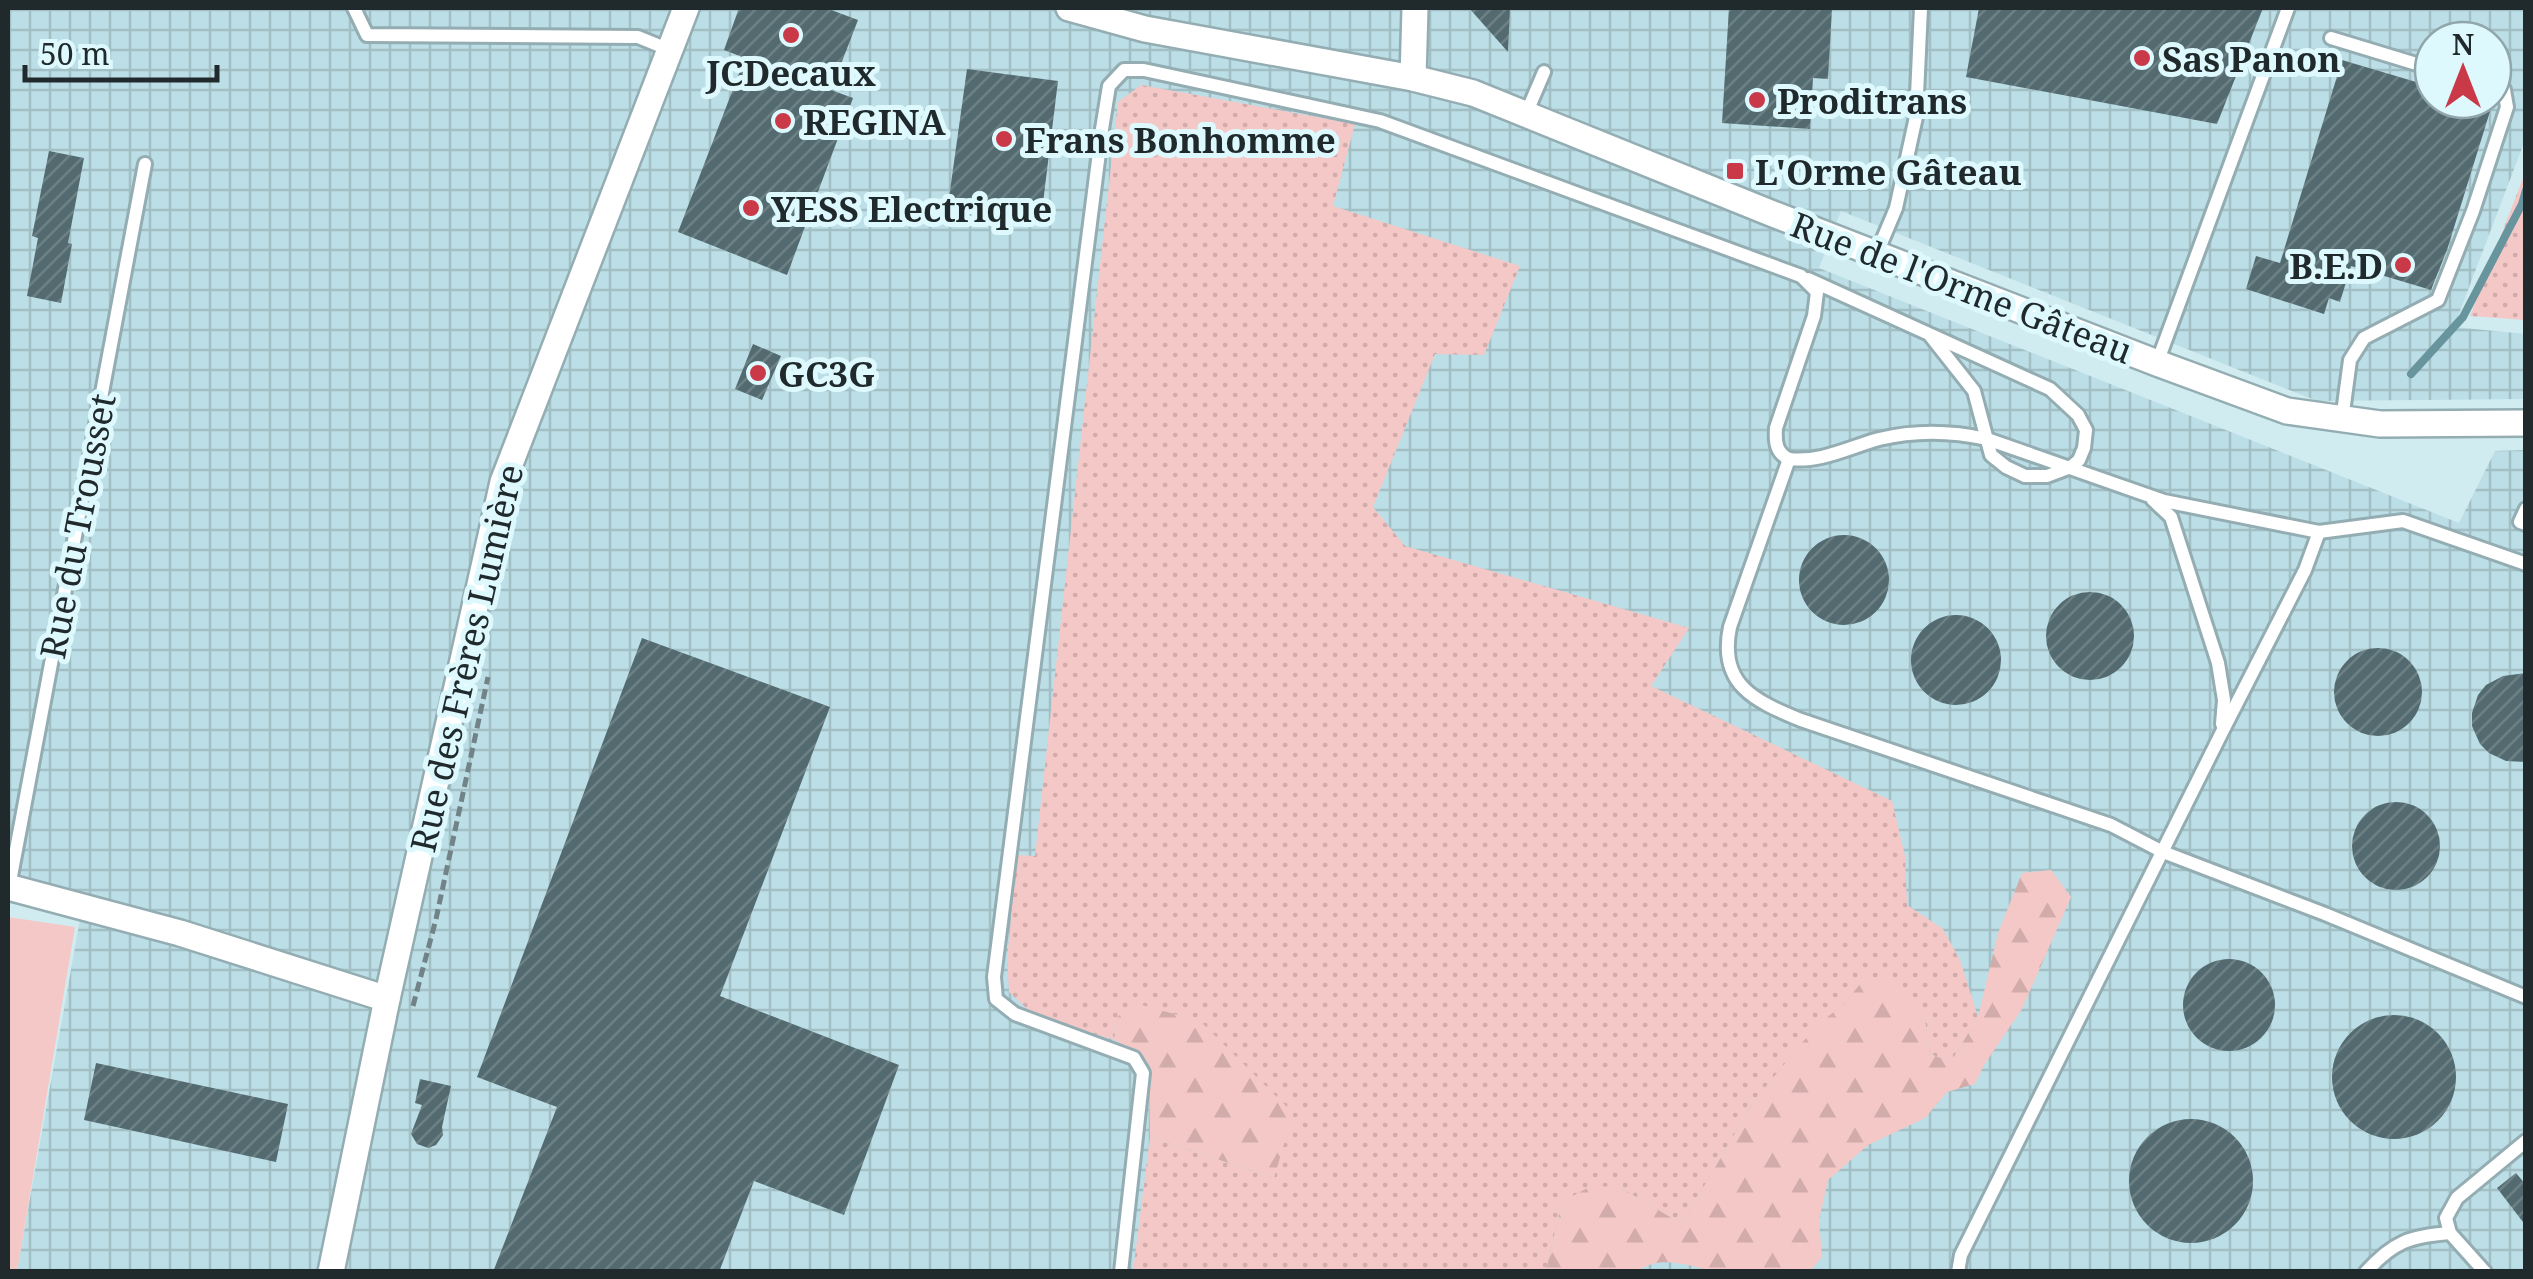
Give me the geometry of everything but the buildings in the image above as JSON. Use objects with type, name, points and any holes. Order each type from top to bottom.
[{"type":"street","name":"Rue des Frères Lumière","points":[[331,1272],[387,1000],[503,482],[686,8]]},
{"type":"street","name":"Rue de l'Orme Gâteau","points":[[1069,8],[1145,29],[1413,78],[1473,93],[1773,214],[2287,411],[2380,424],[2526,422]]},
{"type":"street","points":[[1413,78],[1415,8]]},
{"type":"street","points":[[8,887],[180,933],[387,1000]]},
{"type":"lane","points":[[354,8],[367,35],[638,37],[670,50]]},
{"type":"lane","points":[[1877,252],[1896,208],[1916,117],[1921,8]]},
{"type":"lane","points":[[2157,363],[2288,8]]},
{"type":"lane","points":[[2331,38],[2413,63]]},
{"type":"lane","points":[[1120,1272],[1143,1073],[1134,1058],[1015,1014],[996,1000],[994,977],[1109,86],[1124,70],[1144,70],[1380,121],[1801,276],[2050,389],[2078,414],[2086,430],[2079,460],[2047,476],[2025,476],[1991,455],[1974,392],[1928,334]]},
{"type":"lane","points":[[1526,114],[1544,72]]},
{"type":"lane","points":[[2342,420],[2350,360],[2364,338],[2438,300],[2473,212],[2503,120]]},
{"type":"lane","name":"Rue du Trousset","points":[[8,887],[145,164]]},
{"type":"lane","points":[[1801,276],[1817,292],[1814,316],[1776,428],[1775,444],[1782,456],[1789,459],[1805,461],[1908,433],[1966,434],[2164,501],[2319,532],[2403,521],[2526,564]]},
{"type":"lane","points":[[1789,459],[1730,627],[1727,658],[1734,675],[1763,705],[2110,825],[2163,852],[2526,997]]},
{"type":"lane","points":[[2146,494],[2171,518],[2218,663],[2224,700],[2222,732]]},
{"type":"lane","points":[[2526,508],[2520,522],[2526,524]]},
{"type":"lane","points":[[1958,1272],[1961,1255],[2305,570],[2319,532]]},
{"type":"lane","points":[[2485,1272],[2450,1232],[2446,1218],[2457,1198],[2526,1141]]},
{"type":"lane","points":[[2366,1272],[2386,1250],[2422,1235],[2450,1232]]},
{"type":"path","name":"Rue des Frères Lumière","points":[[414,1007],[488,674]]},
{"type":"shaded area","points":[[8,8],[2525,8],[2525,140],[2454,327],[2525,334],[2525,399],[2317,401],[1841,211],[1819,268],[2459,523],[2495,451],[2525,450],[2525,1271],[17,1271],[84,897],[8,870]]},
{"type":"green space","points":[[1141,85],[1355,124],[1333,206],[1520,266],[1484,355],[1435,354],[1373,507],[1405,546],[1689,628],[1651,686],[1892,801],[1905,856],[1907,905],[1943,929],[1960,960],[1978,1017],[1951,1062],[1930,1054],[1924,1015],[1865,978],[1844,1004],[1816,1027],[1754,1101],[1682,1224],[1619,1187],[1562,1202],[1546,1271],[1133,1272],[1150,1137],[1274,1178],[1114,1020],[1115,1040],[1036,1017],[1009,992],[1007,960],[1017,855],[1035,856],[1118,102]]},
{"type":"green space","points":[[2525,173],[2525,320],[2470,316]]},
{"type":"green space","points":[[2051,870],[2071,897],[2022,1009],[1975,1084],[1947,1092],[1925,1118],[1868,1145],[1828,1180],[1819,1220],[1822,1257],[1810,1271],[1722,1272],[1668,1262],[1647,1265],[1638,1271],[1546,1271],[1562,1202],[1591,1186],[1619,1187],[1682,1224],[1754,1101],[1816,1026],[1844,1004],[1865,978],[1893,984],[1924,1015],[1930,1054],[1951,1062],[1978,1017],[1998,933],[2022,873]]},
{"type":"green space","points":[[8,917],[75,927],[17,1272],[8,1271]]},
{"type":"green space","points":[[1134,1003],[1200,1021],[1293,1113],[1274,1178],[1150,1137],[1149,1064],[1115,1040],[1114,1020]]},
{"type":"waterway","points":[[2411,374],[2463,317],[2526,190]]},
{"type":"place","name":"JCDecaux","points":[[791,35]]},
{"type":"place","name":"Sas Panon","points":[[2142,58]]},
{"type":"place","name":"Proditrans","points":[[1757,100]]},
{"type":"place","name":"REGINA","points":[[783,121]]},
{"type":"place","name":"Frans Bonhomme","points":[[1004,139]]},
{"type":"place","name":"L'Orme Gâteau","points":[[1735,171]]},
{"type":"place","name":"YESS Electrique","points":[[751,208]]},
{"type":"place","name":"B.E.D","points":[[2403,265]]},
{"type":"place","name":"GC3G","points":[[758,373]]}]
